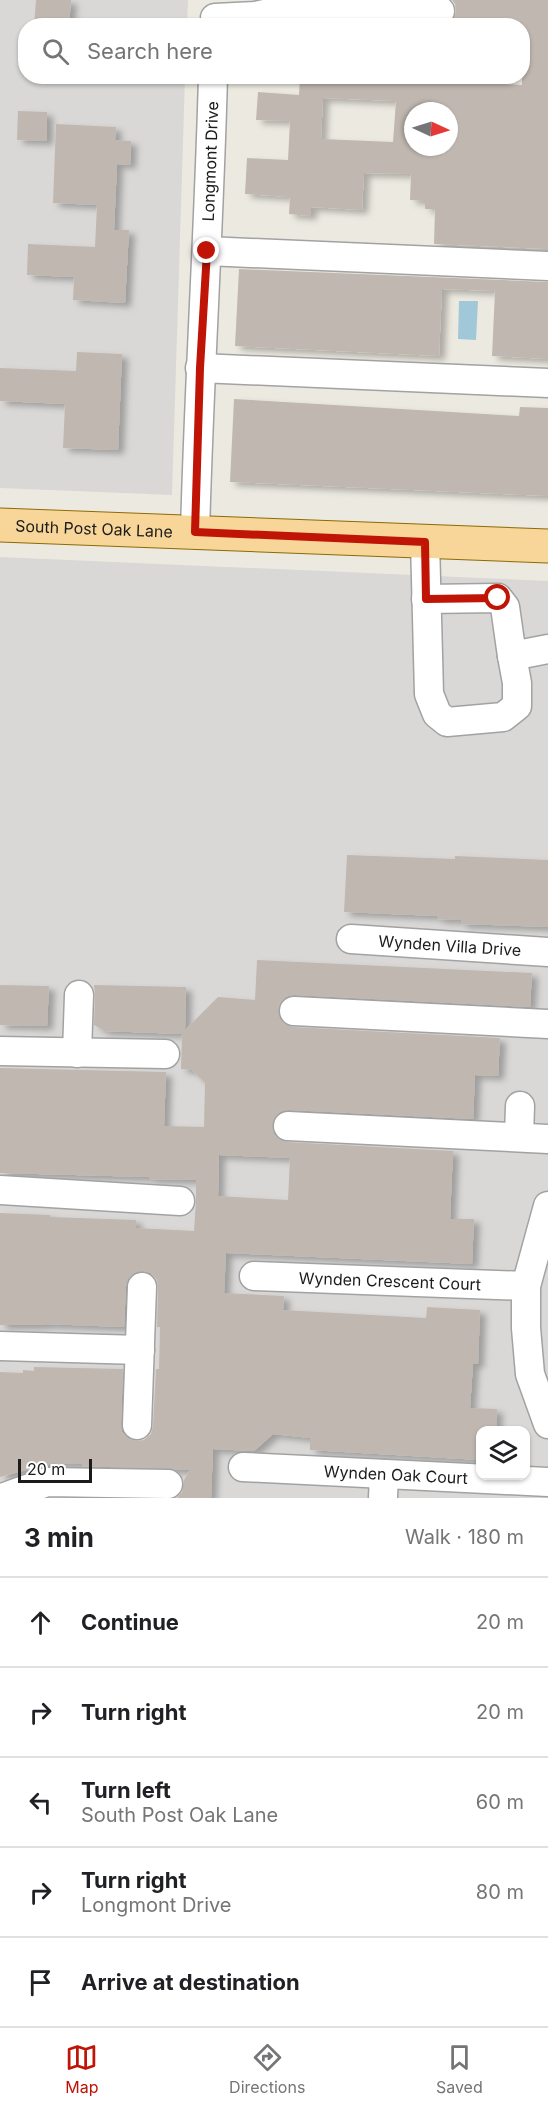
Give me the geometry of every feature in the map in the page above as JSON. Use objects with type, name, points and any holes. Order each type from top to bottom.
[{"type":"main road","name":"South Post Oak Lane","points":[[0,525],[548,546]]},
{"type":"street","points":[[215,14],[255,16],[303,2],[440,11]]},
{"type":"street","name":"Longmont Drive","points":[[195,532],[213,84]]},
{"type":"street","points":[[207,251],[548,266]]},
{"type":"street","points":[[200,368],[548,383]]},
{"type":"street","points":[[425,542],[426,599],[429,694],[437,714],[447,723],[503,717],[517,706],[517,683],[505,607],[498,598],[426,599]]},
{"type":"street","points":[[512,656],[548,649]]},
{"type":"street","name":"Wynden Villa Drive","points":[[351,939],[548,952]]},
{"type":"street","points":[[77,1053],[79,995]]},
{"type":"street","points":[[294,1011],[548,1024]]},
{"type":"street","points":[[0,1051],[165,1054]]},
{"type":"street","points":[[519,1137],[520,1106]]},
{"type":"street","points":[[288,1126],[548,1138]]},
{"type":"street","points":[[0,1190],[180,1201]]},
{"type":"street","points":[[548,1206],[526,1286],[526,1328],[530,1374],[548,1424]]},
{"type":"street","name":"Wynden Crescent Court","points":[[254,1276],[526,1286]]},
{"type":"street","points":[[137,1425],[142,1287]]},
{"type":"street","points":[[0,1346],[140,1350]]},
{"type":"street","name":"Wynden Oak Court","points":[[243,1467],[383,1486],[548,1482]]},
{"type":"street","points":[[2,1498],[47,1482],[168,1484]]},
{"type":"shaded area","points":[[0,0],[188,0],[187,18],[18,18],[18,84],[185,84],[172,495],[0,488]]},
{"type":"shaded area","points":[[0,557],[548,581],[548,1498],[0,1498]]},
{"type":"water","points":[[459,301],[478,301],[476,340],[458,339]]},
{"type":"building","points":[[36,0],[71,0],[70,18],[35,18]]},
{"type":"building","points":[[452,0],[548,0],[548,249],[434,244],[435,209],[425,209],[425,201],[410,200],[411,174],[364,173],[362,210],[311,207],[311,216],[289,214],[290,197],[245,194],[247,158],[288,160],[290,121],[256,120],[258,92],[299,95],[300,84],[530,84],[530,18],[454,18],[456,12]],"holes":[[[323,98],[396,101],[393,142],[321,139]]]},
{"type":"building","points":[[18,111],[47,112],[47,141],[17,140]]},
{"type":"building","points":[[56,124],[116,127],[115,140],[131,141],[130,165],[117,164],[114,230],[129,230],[125,303],[73,300],[74,277],[27,275],[28,244],[95,247],[97,205],[53,203]]},
{"type":"building","points":[[239,269],[548,282],[548,359],[492,356],[495,291],[442,289],[439,356],[235,346]]},
{"type":"building","points":[[77,352],[122,354],[118,450],[63,448],[65,404],[0,401],[0,368],[76,371]]},
{"type":"building","points":[[234,399],[519,416],[520,407],[548,408],[548,496],[230,482]]},
{"type":"building","points":[[347,855],[548,860],[548,927],[461,924],[461,920],[437,919],[437,916],[344,912]]},
{"type":"building","points":[[257,960],[532,973],[530,1007],[295,995],[286,997],[278,1010],[280,1019],[286,1025],[293,1027],[500,1038],[498,1076],[475,1075],[473,1119],[289,1110],[280,1112],[272,1125],[274,1134],[280,1140],[287,1142],[453,1151],[450,1219],[474,1219],[472,1264],[226,1253],[224,1293],[284,1296],[283,1310],[426,1318],[427,1307],[480,1310],[478,1364],[473,1364],[470,1408],[497,1409],[496,1426],[476,1426],[476,1460],[310,1450],[310,1438],[273,1434],[254,1451],[213,1449],[211,1498],[177,1498],[182,1492],[184,1480],[190,1470],[53,1463],[0,1477],[0,1372],[23,1373],[23,1370],[34,1371],[34,1367],[123,1369],[122,1432],[129,1439],[144,1440],[151,1434],[153,1426],[156,1369],[159,1369],[160,1327],[157,1327],[157,1280],[151,1273],[142,1271],[134,1273],[128,1279],[124,1327],[0,1325],[0,1213],[136,1220],[136,1228],[194,1231],[196,1180],[0,1173],[0,1068],[166,1072],[164,1126],[204,1127],[205,1083],[192,1070],[181,1069],[182,1034],[105,1031],[94,1025],[94,985],[186,987],[185,1030],[218,997],[255,1000]],"holes":[[[219,1155],[290,1158],[288,1200],[218,1196]]]},
{"type":"building","points":[[0,985],[49,986],[47,1026],[0,1025]]},
{"type":"route","points":[[207,251],[200,368],[195,532],[425,542],[426,599],[498,598]]}]
